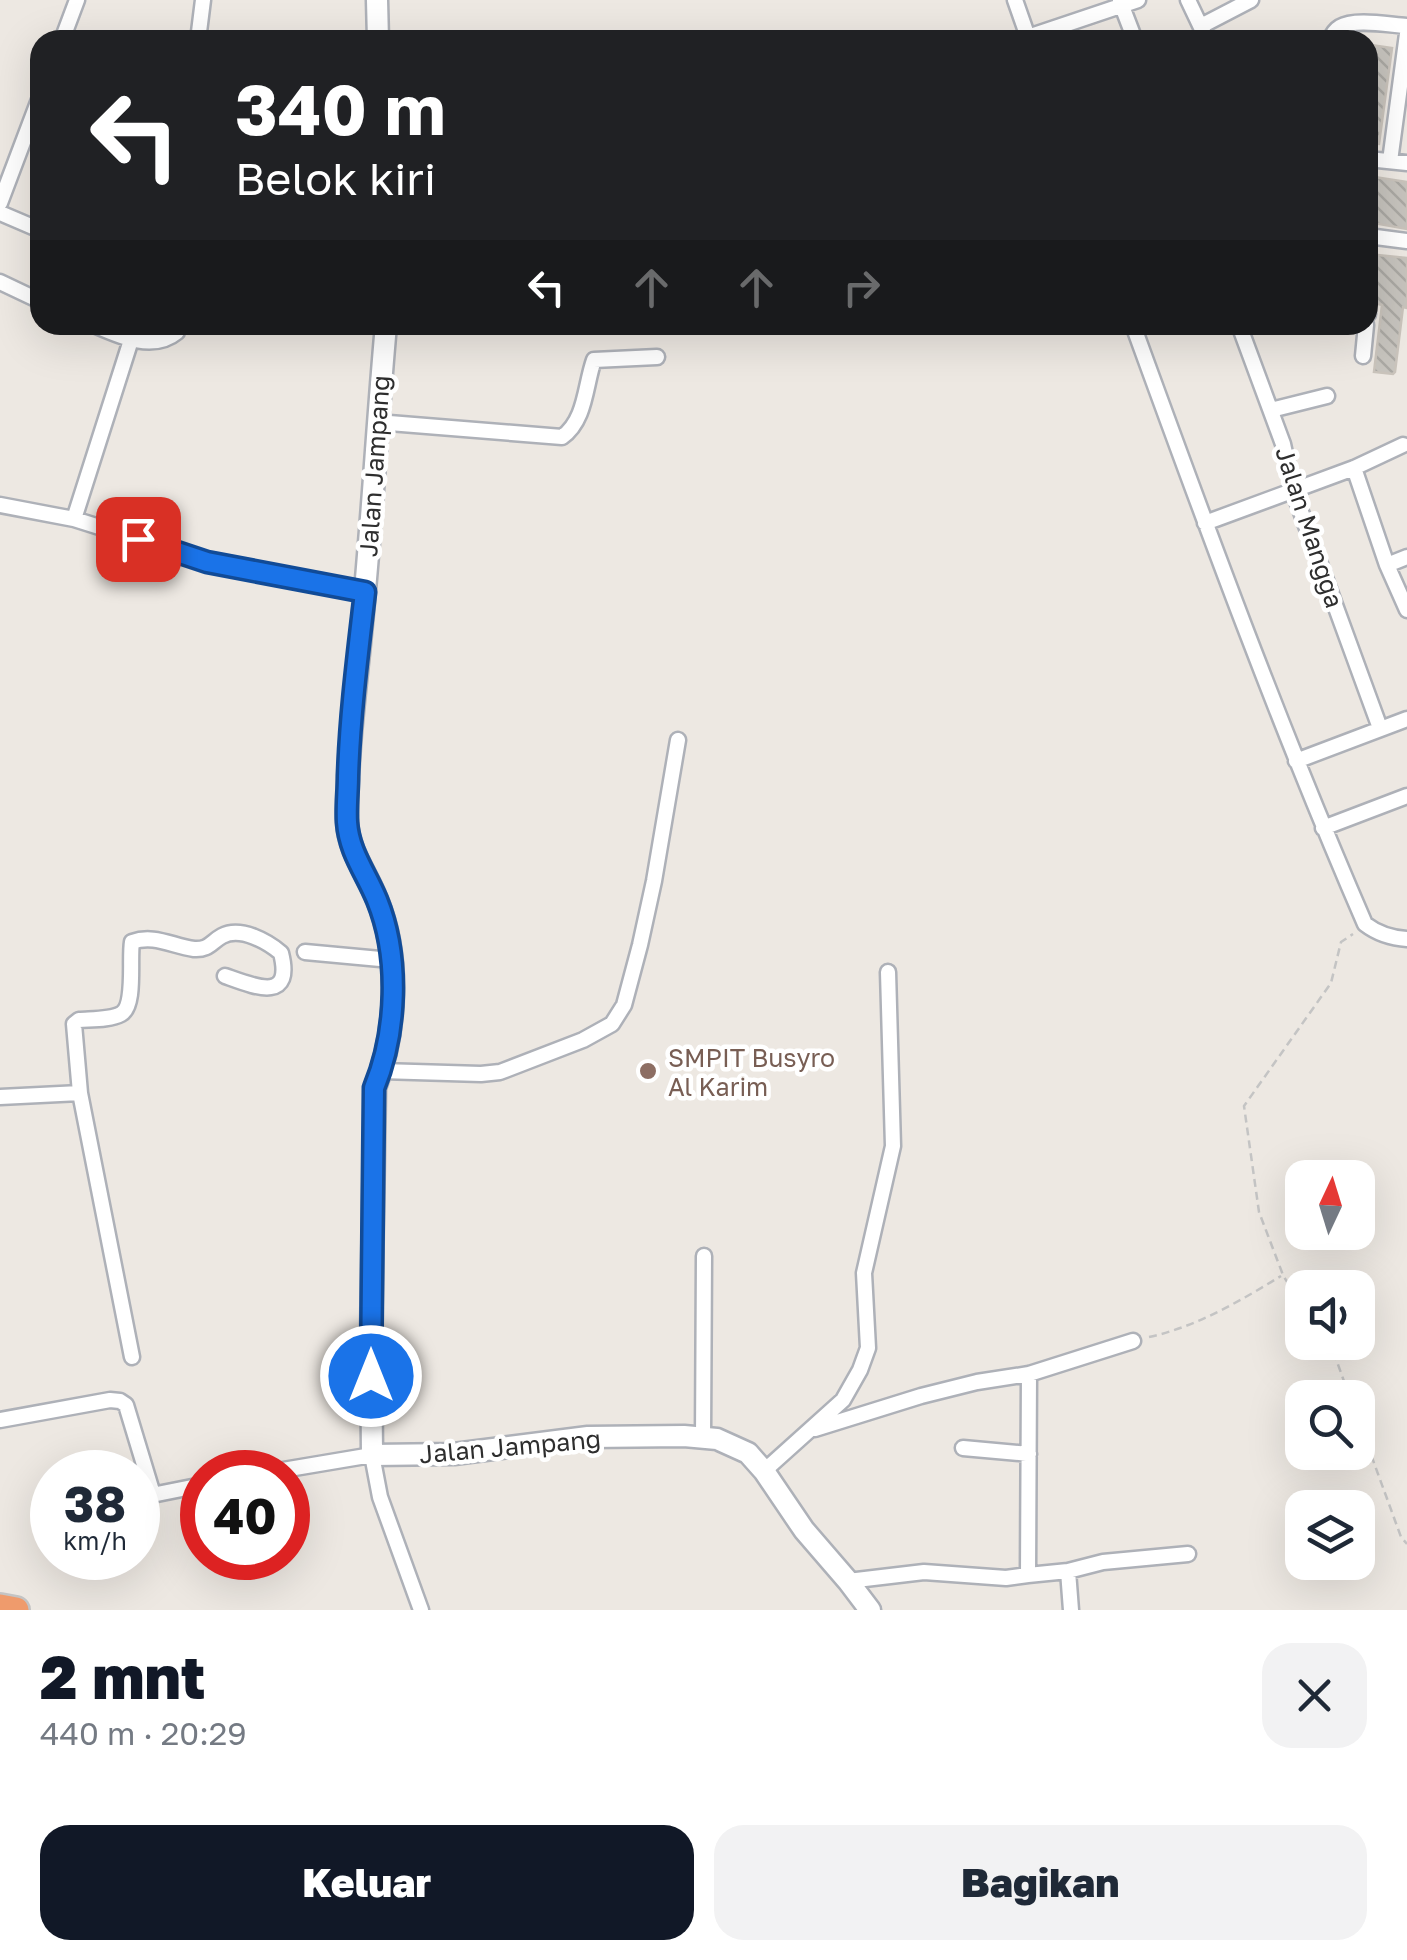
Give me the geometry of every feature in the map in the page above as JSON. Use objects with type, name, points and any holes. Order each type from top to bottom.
[{"type":"highway","points":[[0,1606],[16,1610]]},
{"type":"street","points":[[66,30],[77,0]]},
{"type":"street","points":[[199,30],[203,0]]},
{"type":"street","points":[[376,0],[378,30]]},
{"type":"street","points":[[1015,0],[1026,30]]},
{"type":"street","points":[[1052,30],[1138,0]]},
{"type":"street","points":[[1188,0],[1203,30]]},
{"type":"street","points":[[1208,30],[1250,0]]},
{"type":"street","points":[[1121,3],[1131,30]]},
{"type":"street","points":[[1337,30],[1346,24],[1362,23],[1407,26]]},
{"type":"street","points":[[1390,161],[1407,34]]},
{"type":"street","points":[[0,203],[30,124]]},
{"type":"street","points":[[1378,160],[1407,163]]},
{"type":"street","points":[[0,213],[30,226]]},
{"type":"street","points":[[1378,237],[1407,241]]},
{"type":"street","points":[[0,282],[30,296]]},
{"type":"street","points":[[122,335],[132,340],[166,340],[173,335]]},
{"type":"street","name":"Jalan Jampang","points":[[385,335],[355,679],[347,823],[353,854],[385,921],[393,1004],[382,1071],[374,1088],[372,1455],[454,1454],[588,1438],[703,1437],[731,1444],[748,1453],[764,1470],[804,1530],[870,1610]]},
{"type":"street","points":[[1137,335],[1323,828],[1366,924],[1376,933],[1407,940]]},
{"type":"street","name":"Jalan Mangga","points":[[1243,335],[1283,444],[1293,490],[1380,728]]},
{"type":"street","points":[[1363,356],[1365,335]]},
{"type":"street","points":[[74,519],[132,340]]},
{"type":"street","points":[[377,422],[560,437],[569,432],[580,414],[594,360],[657,357]]},
{"type":"street","points":[[1271,410],[1327,396]]},
{"type":"street","points":[[1205,523],[1354,468],[1402,445]]},
{"type":"street","points":[[1354,468],[1387,565],[1407,610]]},
{"type":"street","points":[[0,505],[74,519],[207,562],[365,592]]},
{"type":"street","points":[[1387,565],[1407,557]]},
{"type":"street","points":[[1296,761],[1407,719]]},
{"type":"street","points":[[382,1071],[500,1072],[583,1040],[612,1024],[624,1005],[640,945],[678,740]]},
{"type":"street","points":[[1323,828],[1407,796]]},
{"type":"street","points":[[132,1358],[80,1092],[74,1024],[125,1012],[132,942],[164,940],[201,949],[233,933],[258,938],[281,954],[284,976],[274,988],[253,986],[225,976]]},
{"type":"street","points":[[305,952],[391,960]]},
{"type":"street","points":[[764,1470],[843,1400],[868,1348],[864,1272],[893,1146],[888,972]]},
{"type":"street","points":[[0,1096],[80,1092]]},
{"type":"street","points":[[703,1437],[704,1256]]},
{"type":"street","points":[[804,1432],[921,1396],[1030,1374],[1133,1341]]},
{"type":"street","points":[[1028,1575],[1030,1374]]},
{"type":"street","points":[[0,1420],[120,1401],[126,1405],[152,1491],[158,1494],[180,1490]]},
{"type":"street","points":[[963,1448],[1029,1454]]},
{"type":"street","points":[[310,1465],[372,1455],[380,1497],[421,1610]]},
{"type":"street","points":[[848,1581],[924,1572],[1006,1578],[1068,1571],[1103,1562],[1188,1554]]},
{"type":"street","points":[[1068,1571],[1071,1610]]},
{"type":"path","points":[[1285,1280],[1258,1212],[1244,1106],[1331,983],[1341,942]]},
{"type":"path","points":[[1133,1341],[1179,1331],[1282,1275]]},
{"type":"path","points":[[1375,1465],[1407,1544]]},
{"type":"building","points":[[1378,46],[1392,48],[1378,144]]},
{"type":"building","points":[[1378,178],[1407,182],[1407,229],[1378,224]]},
{"type":"building","points":[[1378,255],[1407,258],[1407,308],[1403,307],[1393,374],[1374,372],[1382,305],[1378,304]]},
{"type":"place","name":"SMPIT Busyro Al Karim","points":[[648,1071]]},
{"type":"route","points":[[138,539],[207,562],[365,592],[355,679],[347,823],[353,854],[385,921],[393,1004],[382,1071],[374,1088],[371,1376]]}]
